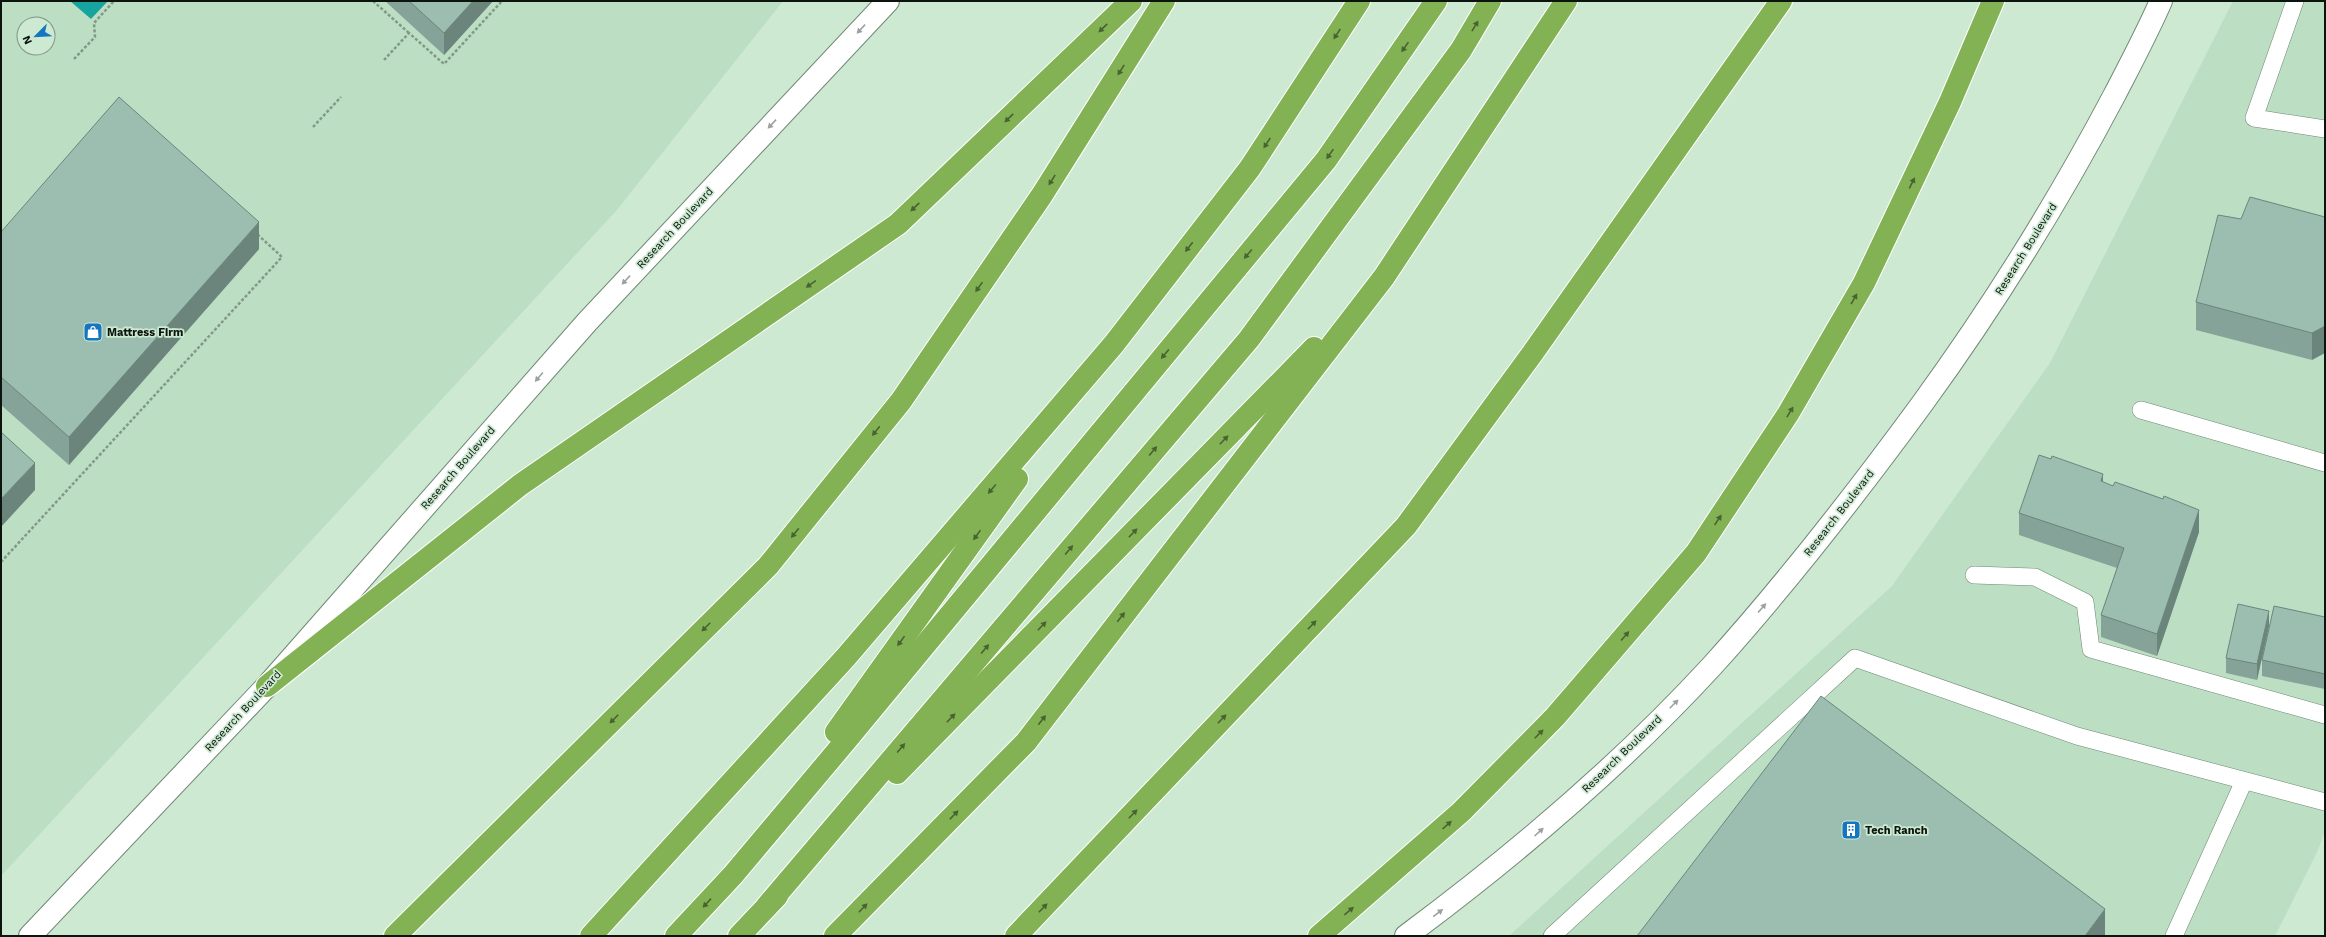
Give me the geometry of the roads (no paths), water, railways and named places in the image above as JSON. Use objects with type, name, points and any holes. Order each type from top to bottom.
[{"type":"highway","points":[[267,686],[520,485],[898,224],[1131,1]]},
{"type":"highway","points":[[395,936],[768,566],[901,401],[1042,195],[1164,1]]},
{"type":"highway","points":[[734,875],[1114,344],[1250,168],[1358,1]]},
{"type":"highway","points":[[767,906],[1248,339],[1461,50],[1490,1]]},
{"type":"highway","points":[[835,936],[1026,742],[1384,277],[1566,1]]},
{"type":"highway","points":[[1016,936],[1406,526],[1532,354],[1770,19],[1780,1]]},
{"type":"highway","points":[[1319,936],[1461,812],[1555,717],[1696,553],[1788,414],[1864,282],[1950,102],[1993,1]]},
{"type":"highway","points":[[676,936],[734,875],[1326,160],[1432,8]]},
{"type":"highway","points":[[739,936],[1384,277]]},
{"type":"highway","points":[[591,936],[846,657],[1114,344]]},
{"type":"main road","name":"Research Boulevard","points":[[30,936],[267,686],[587,322],[888,1]]},
{"type":"main road","name":"Research Boulevard","points":[[1406,936],[1527,842],[1610,768],[1711,667],[1787,579],[1876,467],[1953,361],[2025,254],[2088,146],[2161,1]]},
{"type":"lane","points":[[2295,1],[2254,118],[2325,129]]},
{"type":"lane","points":[[2141,410],[2325,463]]},
{"type":"lane","points":[[1974,575],[2035,576],[2085,602],[2091,649],[2325,715]]},
{"type":"lane","points":[[1552,936],[1855,658],[2077,736],[2325,802]]},
{"type":"lane","points":[[2174,936],[2244,781]]},
{"type":"water","points":[[70,1],[108,1],[91,19]]},
{"type":"place","name":"Mattress Firm","points":[[93,332]]},
{"type":"place","name":"Tech Ranch","points":[[1851,830]]}]
